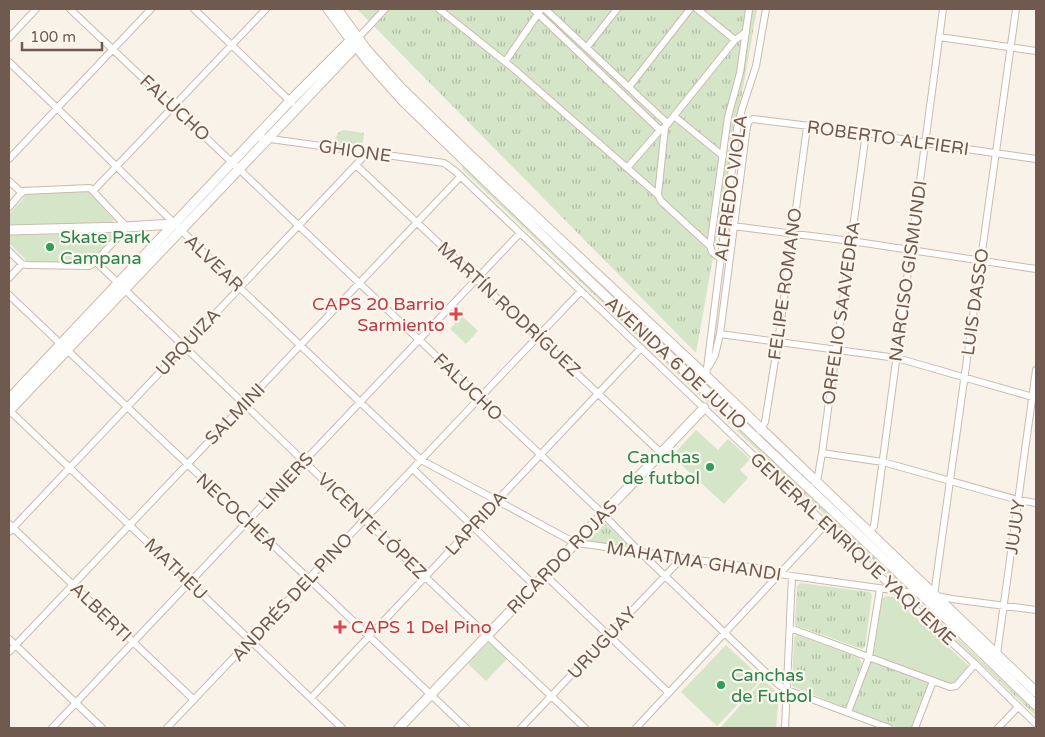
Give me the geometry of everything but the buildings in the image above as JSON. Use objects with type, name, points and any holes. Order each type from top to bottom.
[{"type":"main road","name":"AVENIDA 6 DE JULIO","points":[[328,9],[406,93],[604,282],[706,373],[810,491],[1036,705]]},
{"type":"main road","name":"AVENIDA 6 DE JULIO","points":[[337,9],[384,80],[404,102],[699,384],[816,481],[1036,692]]},
{"type":"main road","points":[[236,165],[256,137],[293,105],[356,40]]},
{"type":"main road","points":[[9,411],[64,347],[121,286],[236,165],[267,139],[293,105]]},
{"type":"main road","points":[[9,230],[177,227]]},
{"type":"main road","points":[[9,399],[64,347]]},
{"type":"main road","name":"RICARDO ROJAS","points":[[603,515],[704,408]]},
{"type":"main road","name":"RICARDO ROJAS","points":[[400,728],[704,408]]},
{"type":"main road","name":"RICARDO ROJAS","points":[[488,636],[546,575]]},
{"type":"street","points":[[9,38],[36,9]]},
{"type":"street","name":"FALUCHO","points":[[70,9],[236,165],[779,685],[787,690],[889,728]]},
{"type":"street","points":[[9,159],[151,9]]},
{"type":"street","points":[[194,9],[293,105]]},
{"type":"street","points":[[93,191],[266,9]]},
{"type":"street","points":[[356,40],[385,9]]},
{"type":"street","points":[[439,9],[505,62],[658,195],[661,201],[710,246]]},
{"type":"street","points":[[587,48],[617,9]]},
{"type":"street","points":[[629,87],[690,9]]},
{"type":"street","points":[[696,9],[735,40]]},
{"type":"street","points":[[721,259],[712,252],[710,246],[728,117],[740,73],[750,9]]},
{"type":"street","name":"ALFREDO VIOLA","points":[[706,373],[739,120],[756,66],[766,9]]},
{"type":"street","name":"NARCISO GISMUNDI","points":[[869,533],[874,526],[943,9]]},
{"type":"street","name":"LUIS DASSO","points":[[934,595],[1016,9]]},
{"type":"street","points":[[505,62],[540,10]]},
{"type":"street","points":[[540,10],[587,48],[629,87],[664,127],[658,195]]},
{"type":"street","points":[[540,10],[664,127]]},
{"type":"street","points":[[627,168],[674,116],[735,40],[746,32]]},
{"type":"street","points":[[939,37],[1036,51]]},
{"type":"street","name":"ALVEAR","points":[[9,62],[300,346],[421,460]]},
{"type":"street","points":[[674,116],[723,156]]},
{"type":"street","name":"ROBERTO ALFIERI","points":[[739,120],[749,121],[753,119],[866,133],[1036,159]]},
{"type":"street","name":"ALFREDO VIOLA","points":[[699,384],[715,355],[720,334],[749,121]]},
{"type":"street","name":"FELIPE ROMANO","points":[[757,433],[765,422],[778,342],[807,127]]},
{"type":"street","name":"ORFELIO SAAVEDRA","points":[[810,491],[818,476],[822,453],[866,133]]},
{"type":"street","name":"GHIONE","points":[[256,137],[444,163],[452,168]]},
{"type":"street","name":"URQUIZA","points":[[10,528],[367,153]]},
{"type":"street","name":"MARTÍN RODRÍGUEZ","points":[[356,164],[661,453]]},
{"type":"street","name":"GENERAL ENRIQUE YAQUEME","points":[[452,168],[1036,724]]},
{"type":"street","name":"SALMINI","points":[[9,652],[461,176]]},
{"type":"street","points":[[9,181],[22,193]]},
{"type":"street","points":[[9,207],[23,191],[87,187],[93,191],[125,227],[122,233],[89,266],[27,265],[22,264],[9,251]]},
{"type":"street","points":[[725,225],[851,241],[1036,269]]},
{"type":"street","name":"LINIERS","points":[[52,728],[520,233]]},
{"type":"street","name":"VICENTE LÓPEZ","points":[[95,261],[585,728]]},
{"type":"street","points":[[9,278],[22,264]]},
{"type":"street","name":"ANDRÉS DEL PINO","points":[[167,728],[580,291]]},
{"type":"street","name":"NECOCHEA","points":[[9,295],[466,728]]},
{"type":"street","points":[[720,334],[896,358],[1034,397]]},
{"type":"street","name":"LAPRIDA","points":[[311,698],[641,348]]},
{"type":"street","name":"JUJUY","points":[[997,654],[1034,397],[1036,370]]},
{"type":"street","name":"MATHEU","points":[[9,411],[342,728]]},
{"type":"street","points":[[822,453],[883,462],[1018,500],[1036,503]]},
{"type":"street","name":"MAHATMA GHANDI","points":[[421,460],[576,543],[765,569],[792,576],[1036,610]]},
{"type":"street","points":[[413,469],[535,586]]},
{"type":"street","points":[[636,728],[826,524]]},
{"type":"street","name":"ALBERTI","points":[[10,528],[194,700]]},
{"type":"street","name":"URUGUAY","points":[[521,728],[682,558]]},
{"type":"street","points":[[546,575],[669,692]]},
{"type":"street","points":[[785,728],[792,576]]},
{"type":"street","points":[[848,712],[869,657],[880,588]]},
{"type":"street","points":[[790,628],[950,687],[953,687],[975,664]]},
{"type":"street","points":[[9,639],[102,728]]},
{"type":"street","points":[[916,728],[933,681]]},
{"type":"street","points":[[998,728],[1018,707]]},
{"type":"green space","points":[[357,9],[757,9],[696,353]]},
{"type":"green space","points":[[343,130],[364,133],[362,147],[337,143],[335,139],[338,133]]},
{"type":"green space","points":[[459,148],[690,367],[690,369],[457,150]]},
{"type":"green space","points":[[462,166],[902,584],[902,586],[463,170]]},
{"type":"green space","points":[[88,191],[114,220],[111,223],[9,225],[9,214],[28,193]]},
{"type":"green space","points":[[110,233],[114,236],[90,261],[29,263],[9,243],[9,235]]},
{"type":"green space","points":[[462,316],[478,331],[466,344],[450,329]]},
{"type":"green space","points":[[696,430],[718,450],[728,439],[750,459],[740,470],[748,478],[724,504],[672,456]]},
{"type":"green space","points":[[603,521],[629,546],[583,541]]},
{"type":"green space","points":[[800,583],[870,592],[872,595],[865,647],[862,649],[795,625],[797,586]]},
{"type":"green space","points":[[886,596],[894,597],[970,667],[952,686],[873,656],[882,599]]},
{"type":"green space","points":[[914,598],[1036,712],[1036,716],[914,600]]},
{"type":"green space","points":[[797,635],[859,658],[862,663],[846,706],[844,707],[792,686],[794,637]]},
{"type":"green space","points":[[489,642],[507,659],[486,681],[468,664]]},
{"type":"green space","points":[[726,645],[762,679],[717,726],[681,692]]},
{"type":"green space","points":[[871,660],[929,682],[911,728],[898,728],[851,710]]},
{"type":"green space","points":[[763,680],[779,694],[776,728],[721,727]]},
{"type":"place","name":"Skate Park Campana","points":[[50,247]]},
{"type":"place","name":"CAPS 20 Barrio Sarmiento","points":[[456,314]]},
{"type":"place","name":"Canchas de futbol","points":[[710,467]]},
{"type":"place","name":"CAPS 1 Del Pino","points":[[340,627]]},
{"type":"place","name":"Canchas de Futbol","points":[[721,685]]}]
